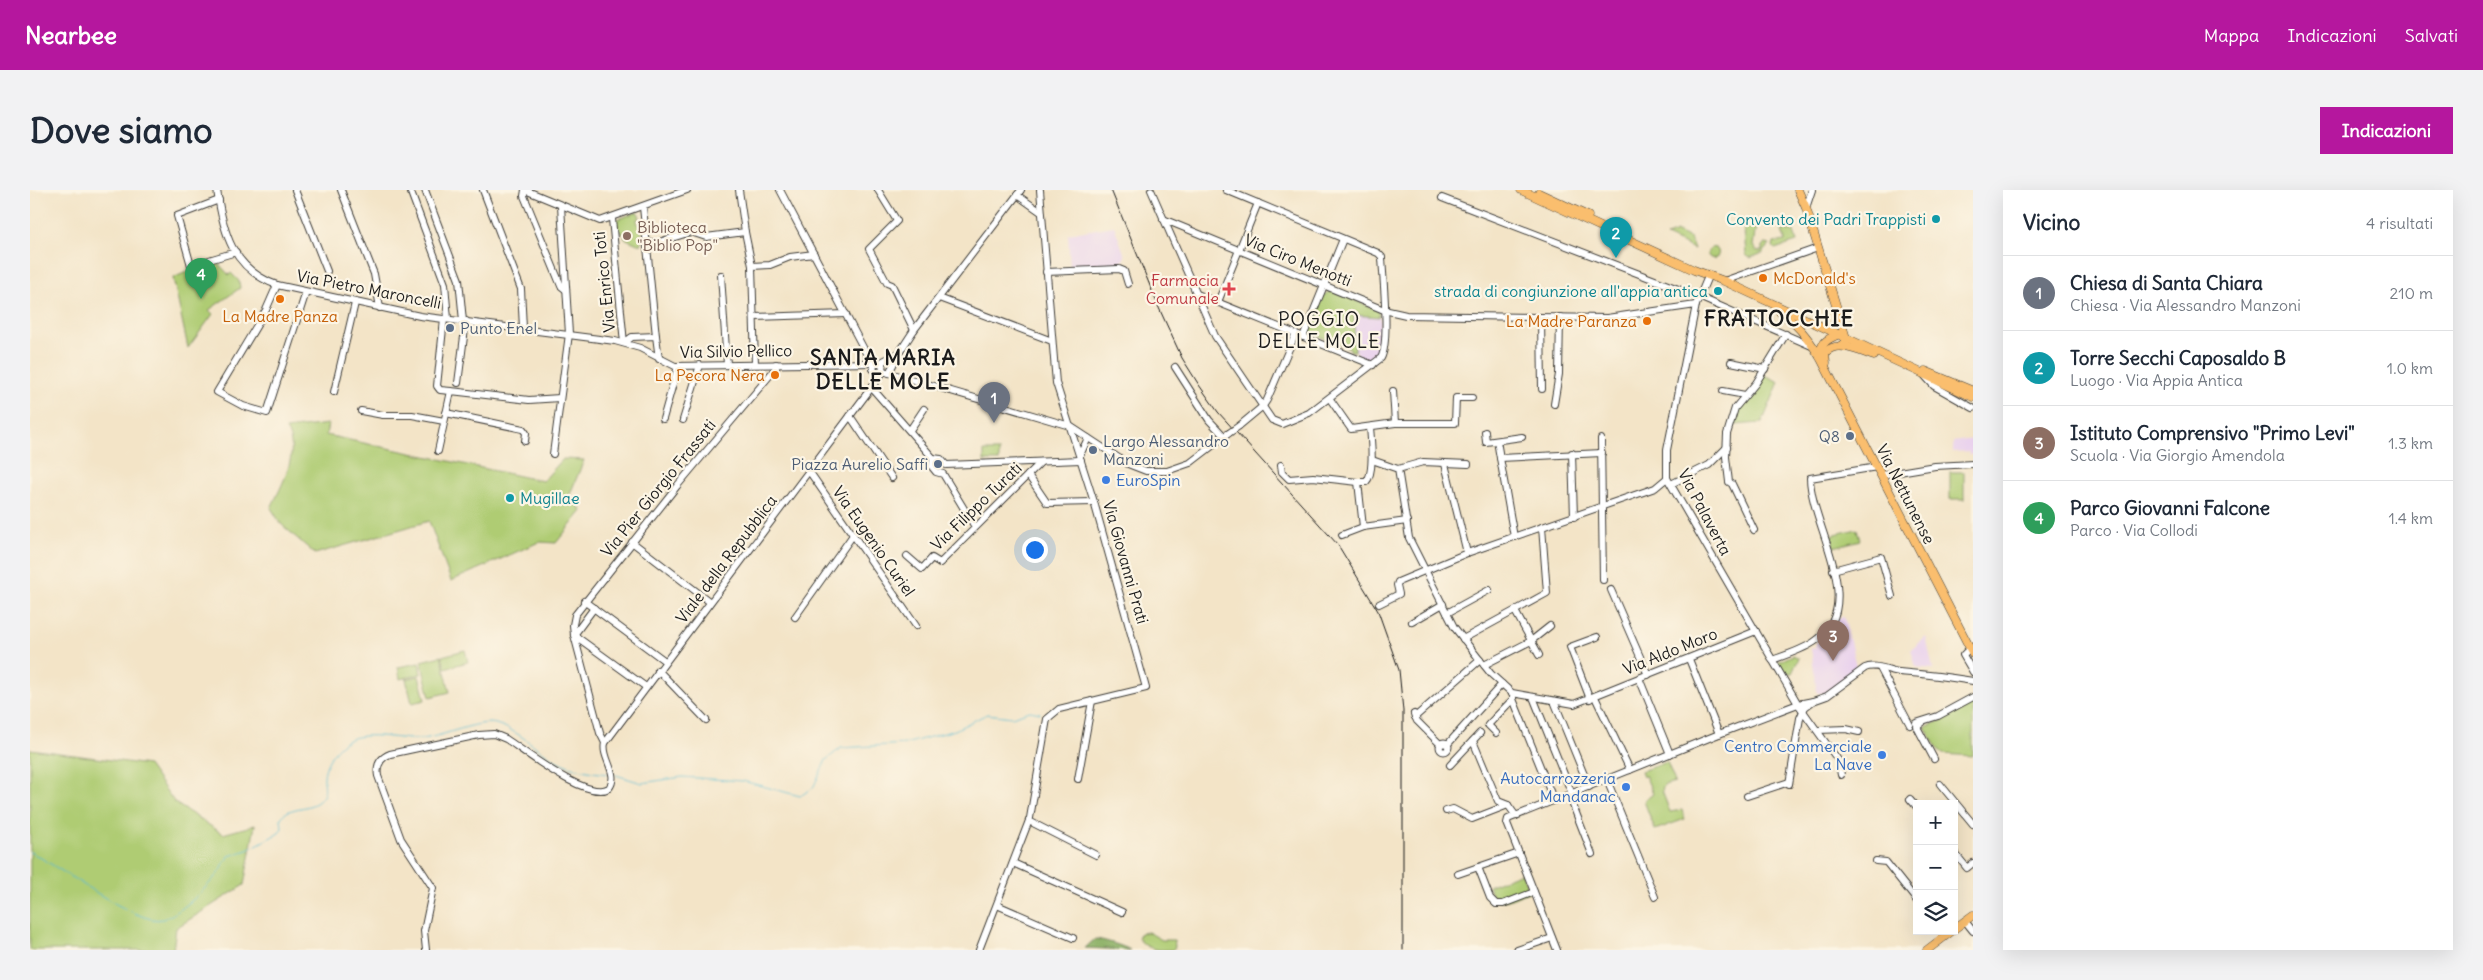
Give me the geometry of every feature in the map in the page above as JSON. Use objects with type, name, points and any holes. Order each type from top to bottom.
[{"type":"main road","points":[[1521,190],[1798,316],[1840,331]]},
{"type":"main road","points":[[1533,190],[1696,266],[1705,273]]},
{"type":"main road","points":[[1798,190],[1806,208],[1818,248],[1840,331],[1846,338],[1973,398]]},
{"type":"main road","points":[[1761,299],[1792,320],[1814,347]]},
{"type":"main road","points":[[1798,316],[1809,333],[1814,347]]},
{"type":"main road","points":[[1820,357],[1820,348],[1823,343],[1840,331]]},
{"type":"main road","points":[[1840,346],[1846,342],[1846,338]]},
{"type":"main road","points":[[1828,373],[1825,353],[1832,346],[1840,346],[1896,361]]},
{"type":"main road","name":"Via Nettunense","points":[[1814,347],[1971,651]]},
{"type":"main road","points":[[1906,366],[1924,370],[1973,391]]},
{"type":"main road","points":[[1958,926],[1973,915]]},
{"type":"main road","points":[[1928,950],[1941,935]]},
{"type":"street","name":"Via Pietro Maroncelli","points":[[217,190],[225,233],[236,252],[260,277],[277,284],[380,308],[446,319],[569,334],[624,343],[640,348],[659,359]]},
{"type":"street","points":[[295,190],[327,272]]},
{"type":"street","points":[[341,190],[374,274],[380,308]]},
{"type":"street","points":[[410,190],[445,284],[446,319],[437,386],[440,390],[534,400],[560,398]]},
{"type":"street","points":[[424,190],[459,280],[465,321],[458,383]]},
{"type":"street","points":[[484,190],[521,288],[523,328]]},
{"type":"street","points":[[566,290],[561,287],[524,196],[525,190],[595,220],[611,231]]},
{"type":"street","points":[[595,220],[612,218],[687,190]]},
{"type":"street","points":[[739,190],[752,266],[756,364]]},
{"type":"street","points":[[780,190],[846,314],[867,356],[867,362]]},
{"type":"street","points":[[878,190],[897,221],[869,249],[887,283],[892,285],[914,330]]},
{"type":"street","name":"Via Giovanni Prati","points":[[979,950],[1028,821],[1047,719],[1056,710],[1146,688],[1094,502],[1056,383],[1040,190]]},
{"type":"street","points":[[1151,190],[1222,348],[1274,422],[1282,424],[1309,414],[1330,399],[1373,365],[1384,351],[1382,257],[1378,253],[1226,190]]},
{"type":"street","points":[[1806,208],[1812,190]]},
{"type":"street","points":[[1042,212],[1019,192],[898,353],[878,362],[874,371],[872,386],[933,458],[941,459],[946,465],[1040,462],[1080,458],[1088,438]]},
{"type":"street","points":[[1442,198],[1699,298],[1814,347]]},
{"type":"street","points":[[219,200],[177,216],[192,269],[209,260],[236,252]]},
{"type":"street","points":[[1218,302],[1258,203]]},
{"type":"street","points":[[553,454],[569,334],[561,206]]},
{"type":"street","points":[[643,207],[659,359]]},
{"type":"street","name":"Via Enrico Toti","points":[[612,218],[611,231],[624,343]]},
{"type":"street","name":"Via Ciro Menotti","points":[[1163,219],[1384,310],[1406,316],[1622,317],[1696,306]]},
{"type":"street","points":[[646,243],[659,242],[691,232],[706,237],[745,232]]},
{"type":"street","points":[[1303,338],[1342,239]]},
{"type":"street","points":[[1724,281],[1818,248]]},
{"type":"street","points":[[752,266],[770,265],[790,257],[814,254]]},
{"type":"street","points":[[1046,272],[1119,268],[1124,271],[1128,284]]},
{"type":"street","name":"Via Palaverta","points":[[1705,273],[1696,306],[1667,450],[1669,481],[1798,704],[1839,762],[1841,775]]},
{"type":"street","points":[[721,276],[727,365]]},
{"type":"street","points":[[277,284],[266,310],[218,392],[243,406],[267,413],[306,292]]},
{"type":"street","points":[[1197,294],[1373,365]]},
{"type":"street","points":[[939,298],[1052,341]]},
{"type":"street","points":[[334,392],[355,303]]},
{"type":"street","points":[[754,317],[846,314]]},
{"type":"street","points":[[1541,317],[1542,388]]},
{"type":"street","points":[[1554,404],[1559,374],[1560,317]]},
{"type":"street","points":[[1754,530],[1732,484],[1729,482],[1726,457],[1727,434],[1735,408],[1765,368],[1786,334]]},
{"type":"street","points":[[874,371],[885,372],[1070,426],[1137,469],[1156,472],[1178,468],[1190,463],[1263,406],[1295,335]]},
{"type":"street","points":[[624,343],[632,338],[656,336]]},
{"type":"street","name":"Viale della Repubblica","points":[[605,747],[658,670],[898,353]]},
{"type":"street","name":"Via Silvio Pellico","points":[[659,359],[678,366],[878,362]]},
{"type":"street","points":[[878,362],[884,366],[885,372]]},
{"type":"street","points":[[1731,362],[1765,368]]},
{"type":"street","name":"Via Pier Giorgio Frassati","points":[[426,950],[424,931],[434,888],[397,830],[378,776],[377,768],[381,760],[390,754],[479,735],[494,734],[506,739],[578,785],[600,791],[609,788],[613,782],[574,635],[574,617],[584,601],[776,368],[776,364]]},
{"type":"street","points":[[683,420],[700,365]]},
{"type":"street","points":[[663,419],[678,366]]},
{"type":"street","points":[[1175,367],[1208,420],[1226,435]]},
{"type":"street","points":[[1924,375],[1934,386],[1973,408]]},
{"type":"street","points":[[1723,390],[1745,395]]},
{"type":"street","points":[[438,451],[451,391]]},
{"type":"street","points":[[1393,391],[1395,424]]},
{"type":"street","points":[[1330,399],[1350,428],[1395,424],[1456,423],[1456,398],[1472,398]]},
{"type":"street","points":[[910,430],[924,409]]},
{"type":"street","points":[[361,412],[384,415],[412,414],[444,421]]},
{"type":"street","points":[[446,413],[524,430],[525,441]]},
{"type":"street","points":[[850,416],[892,478]]},
{"type":"street","points":[[1281,465],[1282,472],[1289,479],[1313,477],[1358,482],[1369,481],[1372,460],[1370,427]]},
{"type":"street","points":[[1485,432],[1486,442],[1522,437]]},
{"type":"street","points":[[1601,439],[1603,580]]},
{"type":"street","points":[[1497,441],[1514,537]]},
{"type":"street","points":[[1709,465],[1727,447]]},
{"type":"street","points":[[1500,458],[1602,452]]},
{"type":"street","points":[[1572,454],[1574,517]]},
{"type":"street","points":[[1379,604],[1399,594],[1397,582],[1467,553],[1655,488],[1726,457]]},
{"type":"street","points":[[933,458],[931,465],[934,470],[943,474],[975,527]]},
{"type":"street","points":[[1372,460],[1398,469],[1423,462],[1468,464]]},
{"type":"street","name":"Via Filippo Turati","points":[[907,556],[922,569],[932,558],[940,563],[1040,462]]},
{"type":"street","points":[[1445,464],[1467,553]]},
{"type":"street","points":[[1772,660],[1810,644],[1827,630],[1838,606],[1838,590],[1810,478],[1973,464]]},
{"type":"street","points":[[1398,469],[1409,538],[1447,613],[1463,639],[1482,663],[1513,696],[1554,800]]},
{"type":"street","name":"Via Eugenio Curiel","points":[[809,471],[916,626]]},
{"type":"street","points":[[1028,475],[1047,502],[1094,502]]},
{"type":"street","points":[[1358,482],[1363,527]]},
{"type":"street","points":[[1342,535],[1363,527],[1407,521]]},
{"type":"street","points":[[1463,639],[1547,593],[1542,527]]},
{"type":"street","points":[[796,617],[853,535]]},
{"type":"street","points":[[632,542],[710,602]]},
{"type":"street","points":[[1833,570],[1881,557],[1892,596]]},
{"type":"street","points":[[1447,613],[1489,590]]},
{"type":"street","points":[[1611,590],[1648,675]]},
{"type":"street","points":[[584,601],[665,661]]},
{"type":"street","points":[[1412,622],[1443,604]]},
{"type":"street","points":[[594,608],[574,635],[646,687]]},
{"type":"street","points":[[1515,611],[1539,655]]},
{"type":"street","points":[[1457,758],[1417,721],[1415,714],[1482,663],[1531,641],[1550,626]]},
{"type":"street","name":"Via Aldo Moro","points":[[1513,696],[1533,697],[1571,704],[1592,698],[1756,631]]},
{"type":"street","points":[[1597,637],[1570,647],[1592,698],[1630,770]]},
{"type":"street","points":[[1971,651],[1964,655],[1973,672]]},
{"type":"street","points":[[1689,659],[1719,734]]},
{"type":"street","points":[[1557,950],[1506,821],[1719,734],[1798,704],[1827,696],[1867,666],[1973,681]]},
{"type":"street","points":[[1880,668],[1934,759]]},
{"type":"street","points":[[658,670],[706,720]]},
{"type":"street","points":[[1639,678],[1670,754]]},
{"type":"street","points":[[1445,746],[1502,684]]},
{"type":"street","points":[[1496,733],[1488,724],[1513,696]]},
{"type":"street","points":[[1533,697],[1592,854]]},
{"type":"street","points":[[1913,724],[1957,708],[1973,697]]},
{"type":"street","points":[[1078,779],[1092,701]]},
{"type":"street","points":[[1554,701],[1589,787]]},
{"type":"street","points":[[1747,796],[1789,783],[1803,712],[1813,701]]},
{"type":"street","points":[[1818,730],[1846,729],[1860,732]]},
{"type":"street","points":[[1450,765],[1480,733]]},
{"type":"street","points":[[1472,741],[1498,801],[1508,805],[1516,816]]},
{"type":"street","points":[[1607,780],[1655,897]]},
{"type":"street","points":[[1940,784],[1973,824]]},
{"type":"street","points":[[1910,799],[1913,802]]},
{"type":"street","points":[[1446,811],[1453,809],[1472,819],[1508,805]]},
{"type":"street","points":[[1028,821],[1096,855]]},
{"type":"street","points":[[1458,874],[1519,853]]},
{"type":"street","points":[[1958,857],[1967,868],[1973,863]]},
{"type":"street","points":[[1876,861],[1886,862],[1913,896]]},
{"type":"street","points":[[1013,863],[1122,912]]},
{"type":"street","points":[[1478,867],[1490,898],[1496,904],[1503,904],[1534,892]]},
{"type":"street","points":[[997,904],[1073,938]]},
{"type":"street","points":[[1965,921],[1973,931]]},
{"type":"street","points":[[1517,950],[1552,938]]},
{"type":"shaded area","points":[[1114,226],[1125,256],[1120,266],[1070,267],[1068,234]]},
{"type":"shaded area","points":[[1354,314],[1380,317],[1381,349],[1375,360],[1371,362],[1357,356],[1357,351],[1355,351]]},
{"type":"shaded area","points":[[1973,439],[1973,454],[1969,454],[1969,451],[1953,452],[1953,442]]},
{"type":"shaded area","points":[[1844,617],[1857,670],[1826,693],[1817,693],[1811,648],[1815,649],[1816,643],[1828,633],[1838,618]]},
{"type":"shaded area","points":[[1926,637],[1933,669],[1916,667],[1911,650]]},
{"type":"green space","points":[[637,212],[640,218],[637,219],[638,225],[641,224],[642,239],[640,245],[624,238],[625,235],[616,230],[615,220]]},
{"type":"green space","points":[[1747,226],[1756,226],[1753,246],[1757,251],[1762,251],[1762,246],[1766,244],[1770,245],[1763,253],[1750,258],[1746,255],[1744,230]]},
{"type":"green space","points":[[1782,230],[1794,231],[1797,242],[1775,249],[1773,247],[1774,243],[1785,241]]},
{"type":"green space","points":[[1677,232],[1690,238],[1694,249],[1666,236]]},
{"type":"green space","points":[[1713,247],[1719,253],[1713,259],[1707,253]]},
{"type":"green space","points":[[215,260],[229,275],[231,273],[239,281],[240,288],[209,310],[213,314],[188,348],[173,278],[189,271],[190,274],[196,272],[195,269]]},
{"type":"green space","points":[[1332,291],[1378,310],[1379,317],[1354,315],[1355,351],[1350,351],[1350,348],[1309,333],[1323,295]]},
{"type":"green space","points":[[1765,375],[1779,382],[1762,423],[1733,425],[1738,408]]},
{"type":"green space","points":[[328,424],[326,435],[543,481],[563,459],[584,460],[570,494],[582,511],[556,543],[539,542],[451,581],[429,521],[315,554],[281,524],[271,508],[284,480],[290,459],[290,438],[286,429]]},
{"type":"green space","points":[[984,451],[999,451],[999,461],[984,461]]},
{"type":"green space","points":[[1950,472],[1964,472],[1964,499],[1950,499]]},
{"type":"green space","points":[[1857,529],[1860,540],[1834,547],[1831,535]]},
{"type":"green space","points":[[465,650],[468,662],[445,668],[442,656]]},
{"type":"green space","points":[[1793,655],[1799,658],[1792,673],[1783,674],[1777,665],[1778,662]]},
{"type":"green space","points":[[441,656],[450,692],[430,697],[421,661]]},
{"type":"green space","points":[[419,663],[421,674],[400,679],[398,667]]},
{"type":"green space","points":[[419,676],[425,700],[412,703],[406,679]]},
{"type":"green space","points":[[1971,702],[1973,704],[1973,756],[1943,754],[1939,751],[1925,727],[1952,716]]},
{"type":"green space","points":[[30,749],[148,765],[175,803],[223,834],[255,825],[244,885],[176,928],[173,950],[30,950]]},
{"type":"green space","points":[[1667,762],[1675,782],[1664,785],[1662,791],[1670,812],[1682,810],[1685,819],[1655,830],[1644,801],[1653,794],[1645,775],[1643,776],[1641,771]]},
{"type":"green space","points":[[1522,873],[1529,892],[1505,901],[1496,898],[1492,894],[1488,886]]},
{"type":"green space","points":[[1148,932],[1162,940],[1174,940],[1175,946],[1173,950],[1158,949],[1145,945],[1138,938],[1140,933]]},
{"type":"green space","points":[[1095,939],[1114,943],[1130,950],[1085,948]]},
{"type":"waterway","points":[[616,775],[642,783],[682,777],[743,781],[800,796],[813,788],[826,760],[841,748],[905,744],[955,730],[987,714],[1012,717],[1030,711],[1040,713]]},
{"type":"waterway","points":[[30,852],[135,914],[151,919],[163,919],[179,911],[195,898],[216,876],[229,856],[247,850],[279,833],[282,828],[281,818],[285,814],[319,801],[325,790],[324,773],[329,760],[338,748],[349,740],[369,736],[422,739],[489,723],[504,727],[520,735],[563,764],[582,770],[608,774]]},
{"type":"railway","points":[[1111,190],[1159,308],[1182,358],[1199,385],[1218,412],[1338,545],[1378,611],[1399,670],[1403,711],[1403,950]]},
{"type":"place","name":"Convento dei Padri Trappisti","points":[[1936,219]]},
{"type":"place","name":"Biblioteca \"Biblio Pop\"","points":[[627,236]]},
{"type":"place","name":"Torre Secchi Caposaldo B","points":[[1616,258]]},
{"type":"place","name":"McDonald's","points":[[1763,278]]},
{"type":"place","name":"Farmacia Comunale","points":[[1229,289]]},
{"type":"place","name":"strada di congiunzione all'appia antica","points":[[1718,291]]},
{"type":"place","name":"Parco Giovanni Falcone","points":[[201,299]]},
{"type":"place","name":"La Madre Panza","points":[[280,299]]},
{"type":"place","name":"La Madre Paranza","points":[[1647,321]]},
{"type":"place","name":"Punto Enel","points":[[450,328]]},
{"type":"place","name":"La Pecora Nera","points":[[775,375]]},
{"type":"place","name":"Chiesa di Santa Chiara","points":[[994,423]]},
{"type":"place","name":"Q8","points":[[1850,436]]},
{"type":"place","name":"Largo Alessandro Manzoni","points":[[1093,450]]},
{"type":"place","name":"Piazza Aurelio Saffi","points":[[938,464]]},
{"type":"place","name":"EuroSpin","points":[[1106,480]]},
{"type":"place","name":"Mugillae","points":[[510,498]]},
{"type":"place","name":"Istituto Comprensivo \"Primo Levi\"","points":[[1833,661]]},
{"type":"place","name":"Centro Commerciale La Nave","points":[[1882,755]]},
{"type":"place","name":"Autocarrozzeria Mandanac","points":[[1626,787]]},
{"type":"district","name":"FRATTOCCHIE","points":[[1779,318]]},
{"type":"district","name":"POGGIO DELLE MOLE","points":[[1319,330]]},
{"type":"district","name":"SANTA MARIA DELLE MOLE","points":[[883,369]]}]
